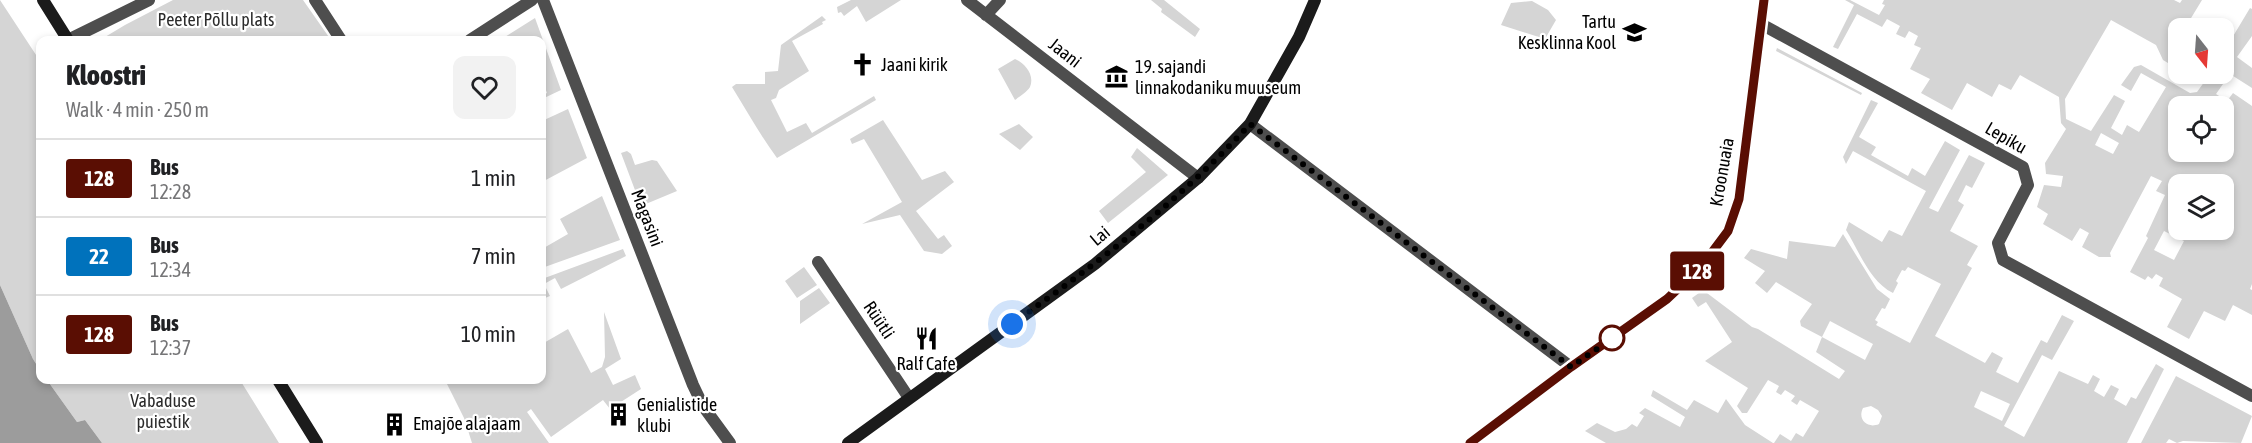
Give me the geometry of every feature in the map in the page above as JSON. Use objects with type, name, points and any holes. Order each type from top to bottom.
[{"type":"main road","points":[[43,0],[66,36]]},
{"type":"main road","name":"Lai","points":[[848,443],[1095,264],[1198,178],[1250,124],[1299,37],[1315,0]]},
{"type":"main road","name":"Kroonuaia","points":[[1470,443],[1667,299],[1701,267],[1728,231],[1739,199],[1764,0]]},
{"type":"main road","points":[[280,384],[317,443]]},
{"type":"street","points":[[76,36],[149,0]]},
{"type":"street","points":[[315,0],[338,36]]},
{"type":"street","points":[[476,36],[532,0]]},
{"type":"street","name":"Magasini","points":[[543,0],[693,385],[703,406],[730,443]]},
{"type":"street","name":"Jaani","points":[[968,0],[1198,178]]},
{"type":"street","points":[[986,15],[1000,0]]},
{"type":"street","name":"Lepiku","points":[[1761,24],[2023,167],[2028,185],[1998,243],[2003,260],[2252,396]]},
{"type":"street","points":[[1250,124],[1571,367]]},
{"type":"street","name":"Rüütli","points":[[818,262],[909,398]]},
{"type":"green space","points":[[0,0],[36,55],[36,364],[0,285]]},
{"type":"green space","name":"Peeter Põllu plats","points":[[173,0],[303,0],[328,36],[107,36]]},
{"type":"green space","points":[[851,0],[901,0],[866,22],[857,6],[844,16],[841,12],[838,13],[837,7]]},
{"type":"green space","points":[[1151,0],[1164,0],[1200,29],[1195,37],[1161,12],[1162,9]]},
{"type":"green space","points":[[1845,0],[1850,0],[1879,15],[1885,5],[1882,4],[1884,0],[2174,0],[2180,3],[2182,0],[2202,0],[2191,18],[2168,18],[2168,63],[2163,60],[2156,45],[2111,20],[2065,99],[2066,119],[2091,131],[2114,95],[2125,101],[2111,128],[2122,135],[2127,125],[2139,132],[2166,87],[2141,73],[2131,91],[2121,85],[2134,67],[2141,65],[2168,80],[2168,84],[2174,84],[2190,93],[2197,92],[2203,84],[2223,84],[2216,94],[2219,96],[2168,96],[2168,162],[2234,162],[2234,96],[2231,96],[2233,93],[2252,106],[2252,284],[2250,289],[2252,290],[2252,315],[2233,305],[2225,321],[2204,311],[2189,339],[2167,327],[2182,299],[2159,286],[2163,278],[2156,274],[2152,279],[2148,276],[2145,280],[2130,272],[2148,238],[2146,236],[2165,195],[2156,191],[2162,181],[2151,176],[2110,253],[2111,257],[2099,257],[2082,247],[2089,233],[2080,228],[2072,241],[2043,224],[2048,214],[2037,207],[2044,185],[2061,187],[2063,176],[2046,174],[2045,163],[2066,129],[2061,123],[2059,97],[2020,75],[2011,90],[1999,84],[1992,97],[1967,83],[1952,110],[1921,93],[1930,79],[1910,69],[1921,48],[1914,45],[1918,36],[1909,31],[1905,38],[1896,34],[1900,26],[1887,19],[1882,27],[1857,14],[1838,49],[1833,47],[1854,5]],"holes":[[[2101,133],[2119,143],[2113,154],[2095,145]]]},
{"type":"green space","points":[[1532,1],[1548,10],[1556,20],[1545,39],[1501,25],[1511,3]]},
{"type":"green space","points":[[2250,8],[2252,9],[2252,36],[2237,57],[2252,68],[2252,88],[2234,77],[2234,35]]},
{"type":"green space","points":[[822,16],[826,20],[822,22],[823,24],[792,41],[809,71],[779,90],[776,98],[771,100],[787,132],[806,123],[812,133],[874,96],[876,100],[777,158],[732,87],[736,84],[765,84],[765,72],[778,71],[781,45]]},
{"type":"green space","points":[[535,18],[542,36],[506,36]]},
{"type":"green space","points":[[546,48],[561,90],[546,97]]},
{"type":"green space","points":[[1777,48],[1862,93],[1861,95],[1776,51]]},
{"type":"green space","points":[[1015,59],[1028,70],[1031,83],[1027,91],[1015,100],[998,69]]},
{"type":"green space","points":[[1871,100],[1878,103],[1859,137],[1876,147],[1871,155],[1908,176],[1912,168],[1925,176],[1945,141],[1960,150],[1929,208],[1938,212],[1969,155],[1985,163],[1972,188],[1966,185],[1958,201],[1964,205],[1950,231],[1978,246],[1967,265],[1972,268],[1935,336],[1985,363],[1992,352],[2003,358],[1996,372],[2018,383],[2041,340],[2047,343],[2062,315],[2074,321],[2052,360],[2042,355],[2004,426],[2024,437],[2059,371],[2088,384],[2093,375],[2100,379],[2094,391],[2104,397],[2111,385],[2119,389],[2114,399],[2126,406],[2131,397],[2136,399],[2156,364],[2164,369],[2127,443],[1774,443],[1780,434],[1791,441],[1796,433],[1803,437],[1819,411],[1800,400],[1797,405],[1791,401],[1795,396],[1785,390],[1781,395],[1776,392],[1779,386],[1768,380],[1747,413],[1742,413],[1737,406],[1748,388],[1705,361],[1732,342],[1706,302],[1698,307],[1692,298],[1703,290],[1752,327],[1839,379],[1845,371],[1816,352],[1822,337],[1801,326],[1800,321],[1812,304],[1776,282],[1767,293],[1755,283],[1765,271],[1744,258],[1751,249],[1787,259],[1789,241],[1835,247],[1843,234],[1877,289],[1890,299],[1875,320],[1878,322],[1876,325],[1910,343],[1941,284],[1908,267],[1905,271],[1902,270],[1893,293],[1871,274],[1846,230],[1849,222],[1882,242],[1889,230],[1902,236],[1926,191],[1853,151],[1846,164],[1843,157]],"holes":[[[1830,321],[1873,344],[1865,360],[1822,337]],[[1981,391],[2010,404],[2002,421],[1974,407]],[[1871,406],[1878,410],[1882,416],[1879,424],[1871,425],[1865,422],[1861,416],[1863,408]]]},
{"type":"green space","points":[[568,109],[587,158],[546,180],[546,119]]},
{"type":"green space","points":[[883,120],[922,180],[945,171],[954,182],[916,211],[938,239],[944,235],[952,246],[942,254],[924,251],[900,215],[862,224],[902,202],[864,139],[852,144],[850,139]]},
{"type":"green space","points":[[1019,124],[1033,137],[1020,150],[999,134]]},
{"type":"green space","points":[[1137,148],[1168,175],[1108,223],[1099,211],[1146,172],[1131,157]]},
{"type":"green space","points":[[627,151],[631,154],[635,165],[652,160],[657,161],[677,191],[641,206],[621,153]]},
{"type":"green space","points":[[602,196],[620,240],[546,267],[546,247],[568,234],[560,219]]},
{"type":"green space","points":[[623,249],[626,256],[561,289],[555,278],[546,283],[546,278]]},
{"type":"green space","points":[[804,267],[817,285],[797,298],[785,281]]},
{"type":"green space","points":[[819,288],[830,303],[800,324],[800,301]]},
{"type":"green space","points":[[604,312],[621,359],[605,369],[613,385],[635,375],[641,389],[610,409],[603,400],[551,437],[531,409],[527,412],[549,443],[472,443],[464,418],[447,384],[546,384],[546,342],[568,329],[591,373],[602,367],[605,357]]},
{"type":"green space","points":[[2176,376],[2252,416],[2241,443],[2183,441],[2177,443],[2169,439],[2166,443],[2141,443]]},
{"type":"green space","name":"Vabaduse puiestik","points":[[50,384],[242,384],[279,443],[102,443],[85,420],[77,422]]},
{"type":"green space","points":[[1653,390],[1687,410],[1694,400],[1718,413],[1726,399],[1745,425],[1773,443],[1606,443],[1585,431],[1597,423],[1615,432],[1626,429],[1632,424],[1637,427],[1644,416],[1639,413],[1645,408],[1680,427],[1685,417],[1651,396]]},
{"type":"shaded area","points":[[0,285],[36,364],[36,384],[50,384],[77,422],[85,420],[102,443],[0,443]]},
{"type":"bus line","name":"128","points":[[1470,443],[1667,299],[1701,267],[1728,231],[1739,199],[1764,0]]},
{"type":"place","name":"Tartu Kesklinna Kool","points":[[1634,32]]},
{"type":"place","name":"Jaani kirik","points":[[863,65]]},
{"type":"place","name":"19. sajandi linnakodaniku muuseum","points":[[1117,77]]},
{"type":"place","name":"Ralf Cafe","points":[[926,338]]},
{"type":"place","name":"Genialistide klubi","points":[[619,415]]},
{"type":"place","name":"Emajõe alajaam","points":[[395,424]]},
{"type":"route","points":[[1012,324],[1095,264],[1198,178],[1250,124],[1571,367],[1614,337],[1612,338]]}]
